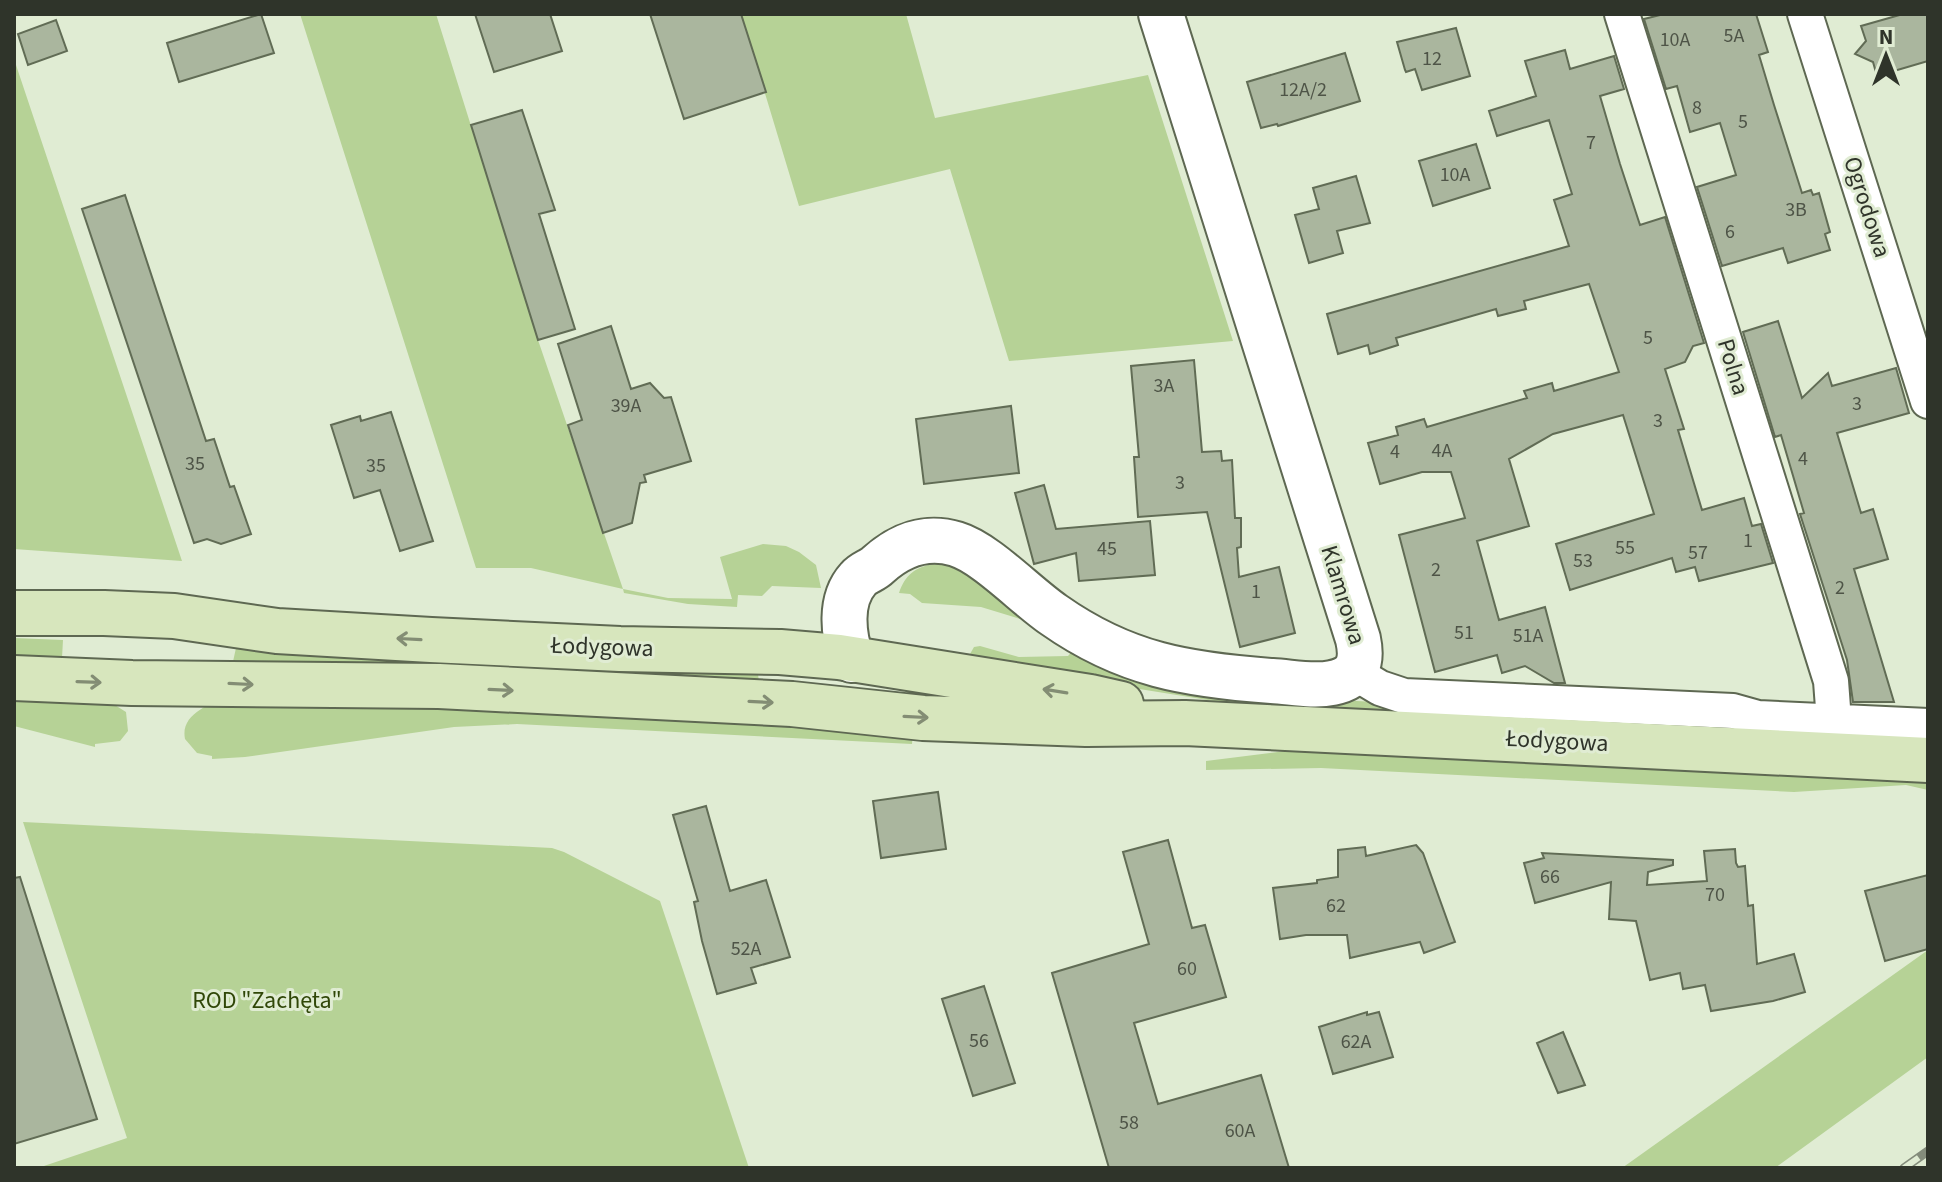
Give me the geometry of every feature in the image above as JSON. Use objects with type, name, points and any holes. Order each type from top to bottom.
[{"type":"main road","name":"Łodygowa","points":[[14,613],[154,615],[293,632],[620,649],[780,652],[852,660],[1090,697],[1185,723]]},
{"type":"main road","name":"Łodygowa","points":[[14,678],[132,683],[439,686],[839,708],[923,718],[1086,724],[1185,723],[1928,760]]},
{"type":"street","name":"Klamrowa","points":[[839,708],[852,660],[845,639],[844,620],[848,601],[859,578],[885,557],[921,541],[954,543],[968,549],[1082,634],[1170,670],[1230,678],[1326,684],[1339,682],[1355,673],[1361,656],[1358,639],[1161,14]]},
{"type":"street","name":"Polna","points":[[1622,14],[1831,681],[1834,721]]},
{"type":"street","name":"Ogrodowa","points":[[1805,14],[1928,401]]},
{"type":"street","points":[[1355,673],[1380,688],[1404,696],[1733,711],[1758,718],[1928,726]]},
{"type":"green space","points":[[300,14],[436,14],[538,340],[623,589],[531,568],[476,568]]},
{"type":"green space","points":[[741,14],[906,14],[935,118],[1148,75],[1233,341],[1009,361],[950,169],[799,206]]},
{"type":"green space","points":[[14,59],[182,561],[14,549]]},
{"type":"green space","points":[[763,544],[786,546],[799,552],[816,565],[821,588],[772,586],[762,596],[738,595],[737,607],[688,604],[624,593],[623,589],[668,598],[732,599],[720,557]]},
{"type":"green space","points":[[934,564],[959,569],[1037,624],[981,607],[922,603],[910,594],[899,593],[912,573]]},
{"type":"green space","points":[[14,638],[63,640],[62,658],[14,655]]},
{"type":"green space","points":[[974,647],[1019,657],[1068,656],[1075,648],[1338,700],[1729,721],[1737,730],[1233,704],[959,660],[960,653],[970,654]]},
{"type":"green space","points":[[236,648],[608,666],[757,666],[759,682],[232,666]]},
{"type":"green space","points":[[14,695],[110,702],[126,712],[128,731],[120,741],[95,744],[95,747],[14,726]]},
{"type":"green space","points":[[229,696],[913,732],[912,744],[517,724],[454,727],[245,757],[212,759],[212,756],[197,753],[185,739],[187,723],[198,711]]},
{"type":"green space","points":[[1301,749],[1581,766],[1885,778],[1928,781],[1928,790],[1906,785],[1794,792],[1321,768],[1206,770],[1206,761]]},
{"type":"green space","name":"ROD \"Zachęta\"","points":[[23,822],[552,848],[564,852],[660,901],[749,1168],[38,1168],[127,1138]]},
{"type":"green space","points":[[1928,950],[1928,1057],[1775,1168],[1622,1168]]},
{"type":"building","points":[[261,14],[274,53],[179,82],[167,43]]},
{"type":"building","points":[[475,14],[550,14],[562,51],[494,72]]},
{"type":"building","points":[[650,14],[741,14],[766,92],[684,119]]},
{"type":"building","points":[[1664,14],[1756,14],[1768,52],[1759,55],[1774,105],[1802,193],[1811,190],[1813,195],[1819,193],[1830,232],[1825,234],[1830,250],[1788,263],[1783,248],[1722,266],[1697,187],[1736,175],[1720,123],[1690,132],[1677,86],[1666,89],[1644,19]]},
{"type":"building","points":[[1903,14],[1928,14],[1928,61],[1877,76],[1873,62],[1855,54],[1866,41],[1861,26]]},
{"type":"building","points":[[56,20],[67,51],[28,65],[18,34]]},
{"type":"building","points":[[1456,28],[1470,76],[1422,90],[1415,69],[1406,72],[1397,42]]},
{"type":"building","points":[[1565,50],[1570,69],[1614,56],[1624,89],[1600,96],[1620,164],[1640,225],[1665,217],[1704,343],[1693,346],[1685,362],[1665,369],[1684,429],[1678,430],[1702,510],[1744,498],[1752,526],[1761,524],[1773,563],[1699,581],[1695,567],[1676,572],[1672,558],[1570,590],[1556,544],[1654,514],[1623,415],[1553,434],[1509,459],[1529,526],[1477,541],[1499,620],[1545,607],[1565,683],[1554,683],[1525,666],[1502,673],[1497,655],[1435,672],[1399,535],[1465,518],[1451,472],[1422,472],[1380,484],[1368,443],[1398,435],[1396,427],[1424,419],[1427,427],[1527,398],[1524,391],[1552,383],[1554,391],[1619,372],[1589,284],[1524,301],[1526,309],[1498,316],[1496,309],[1396,338],[1398,345],[1370,354],[1368,345],[1338,354],[1327,314],[1569,246],[1554,200],[1572,194],[1549,120],[1497,136],[1489,111],[1536,96],[1525,61]]},
{"type":"building","points":[[1345,53],[1360,101],[1278,126],[1261,128],[1247,82]]},
{"type":"building","points":[[522,110],[555,210],[539,214],[575,329],[538,340],[471,125]]},
{"type":"building","points":[[1476,144],[1490,188],[1433,206],[1419,161]]},
{"type":"building","points":[[1356,176],[1370,223],[1337,231],[1343,253],[1309,263],[1295,215],[1319,209],[1313,188]]},
{"type":"building","points":[[125,195],[206,441],[214,439],[230,487],[234,486],[251,534],[221,544],[207,539],[194,543],[82,209]]},
{"type":"building","points":[[1778,321],[1802,398],[1828,373],[1832,386],[1896,368],[1909,413],[1837,433],[1861,513],[1873,509],[1888,559],[1854,569],[1894,702],[1853,702],[1847,660],[1800,514],[1804,513],[1781,435],[1775,437],[1743,332]]},
{"type":"building","points":[[611,326],[631,389],[650,383],[664,398],[671,397],[691,461],[644,475],[646,482],[640,483],[632,523],[603,533],[568,425],[582,420],[558,344]]},
{"type":"building","points":[[1194,360],[1202,452],[1221,451],[1222,461],[1232,460],[1235,518],[1241,518],[1241,547],[1237,548],[1239,577],[1279,567],[1295,633],[1240,647],[1207,512],[1138,517],[1134,457],[1139,457],[1131,366]]},
{"type":"building","points":[[1011,406],[1019,473],[924,484],[916,419]]},
{"type":"building","points":[[391,412],[433,541],[400,551],[380,490],[354,498],[331,425],[360,416],[361,421]]},
{"type":"building","points":[[1044,485],[1056,529],[1150,521],[1155,575],[1079,581],[1076,553],[1034,564],[1015,493]]},
{"type":"building","points":[[938,792],[946,849],[881,858],[873,801]]},
{"type":"building","points":[[706,806],[730,891],[766,880],[790,957],[751,968],[756,983],[717,994],[694,902],[698,901],[673,815]]},
{"type":"building","points":[[1168,840],[1192,928],[1205,925],[1226,997],[1134,1023],[1158,1104],[1261,1075],[1289,1168],[1109,1168],[1052,973],[1149,944],[1123,852]]},
{"type":"building","points":[[1416,845],[1423,853],[1455,942],[1424,953],[1420,942],[1350,958],[1347,935],[1306,935],[1280,939],[1273,888],[1317,883],[1317,880],[1338,877],[1338,850],[1365,847],[1366,856]]},
{"type":"building","points":[[1735,849],[1738,867],[1745,866],[1748,906],[1753,905],[1757,964],[1794,954],[1805,992],[1773,1001],[1711,1011],[1705,985],[1683,989],[1680,973],[1650,980],[1636,921],[1609,919],[1611,882],[1535,903],[1524,863],[1544,858],[1542,853],[1673,860],[1673,865],[1648,872],[1647,885],[1707,881],[1704,851]]},
{"type":"building","points":[[1928,875],[1928,949],[1885,961],[1865,891]]},
{"type":"building","points":[[20,877],[97,1119],[14,1144],[14,878]]},
{"type":"building","points":[[984,986],[1015,1083],[973,1096],[942,999]]},
{"type":"building","points":[[1367,1012],[1367,1015],[1379,1012],[1393,1057],[1333,1074],[1319,1027]]},
{"type":"building","points":[[1563,1032],[1585,1085],[1558,1093],[1537,1043]]},
{"type":"railway","points":[[1904,1168],[1928,1151]]}]
